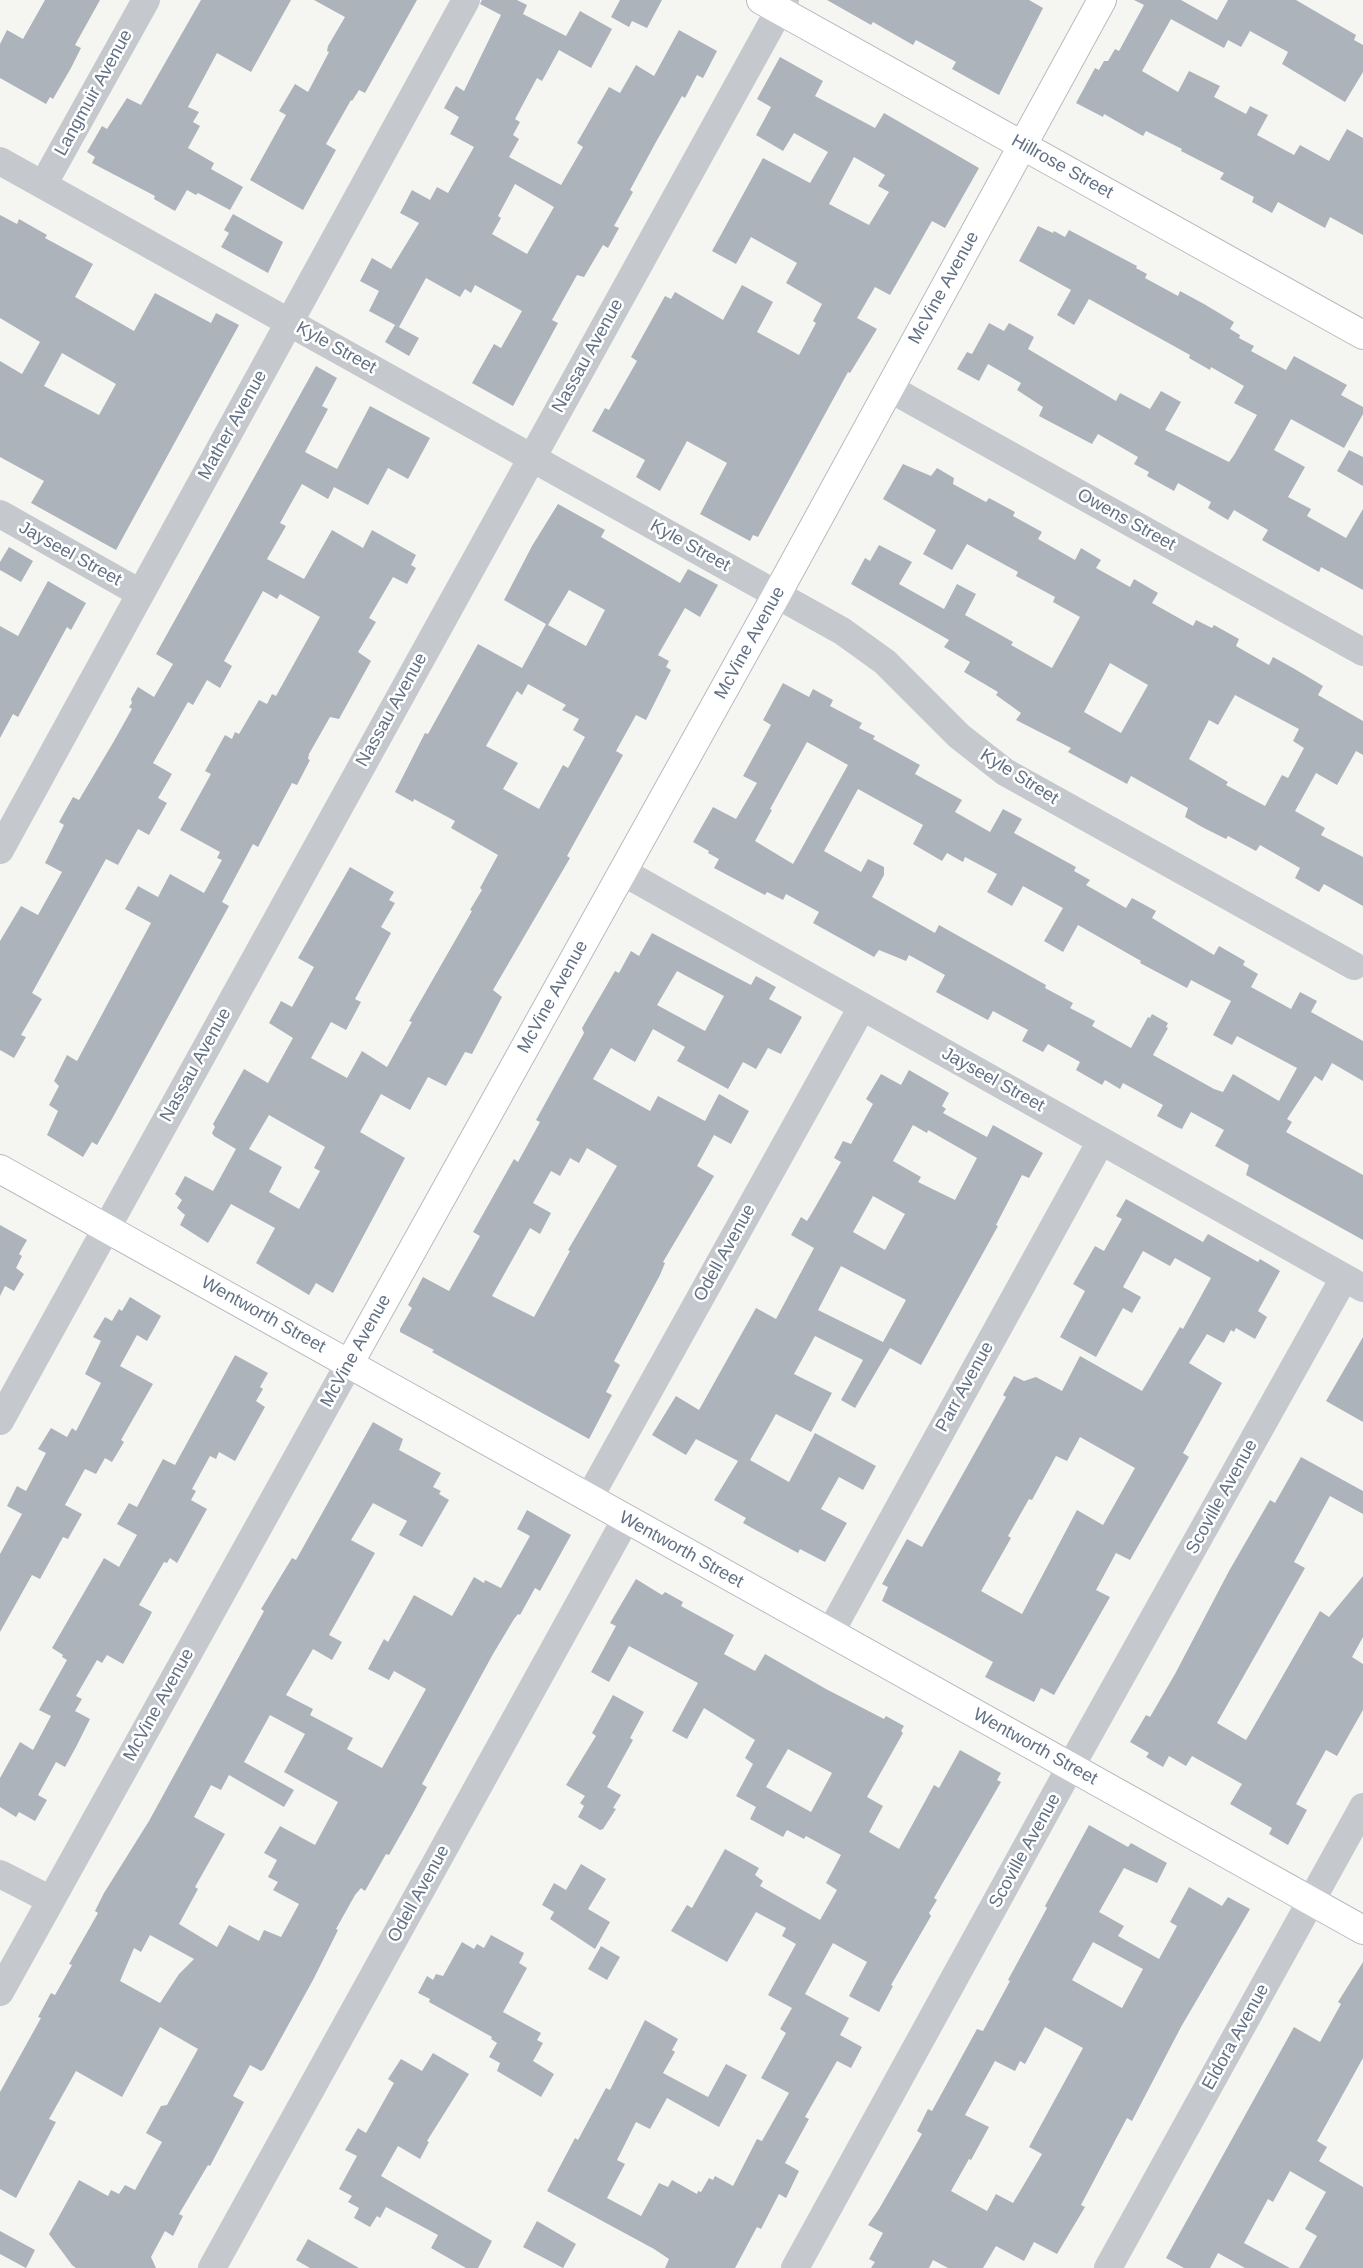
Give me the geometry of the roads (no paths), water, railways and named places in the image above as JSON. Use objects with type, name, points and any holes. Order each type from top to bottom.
[{"type":"street","name":"Langmuir Avenue","points":[[43,185],[146,0]]},
{"type":"street","name":"Mather Avenue","points":[[0,850],[466,0]]},
{"type":"street","name":"McVine Avenue","points":[[0,1992],[777,594],[1102,0]]},
{"type":"street","name":"Hillrose Street","points":[[775,3],[1023,145],[1363,335]]},
{"type":"street","name":"Nassau Avenue","points":[[0,1421],[532,457],[775,3]]},
{"type":"street","name":"Kyle Street","points":[[0,161],[842,631],[886,662],[959,736],[1005,772],[1354,966]]},
{"type":"street","name":"Owens Street","points":[[889,388],[1363,652]]},
{"type":"street","name":"Jayseel Street","points":[[0,514],[140,593]]},
{"type":"street","name":"Jayseel Street","points":[[623,872],[1354,1283]]},
{"type":"street","name":"Odell Avenue","points":[[589,1498],[862,1007]]},
{"type":"street","name":"Parr Avenue","points":[[830,1633],[1101,1141]]},
{"type":"street","name":"Wentworth Street","points":[[0,1169],[1363,1930]]},
{"type":"street","name":"Scoville Avenue","points":[[795,2268],[1071,1766],[1354,1283]]},
{"type":"street","name":"Odell Avenue","points":[[212,2268],[626,1520]]},
{"type":"street","name":"Eldora Avenue","points":[[1108,2268],[1363,1806]]},
{"type":"street","points":[[0,1874],[51,1900]]}]
